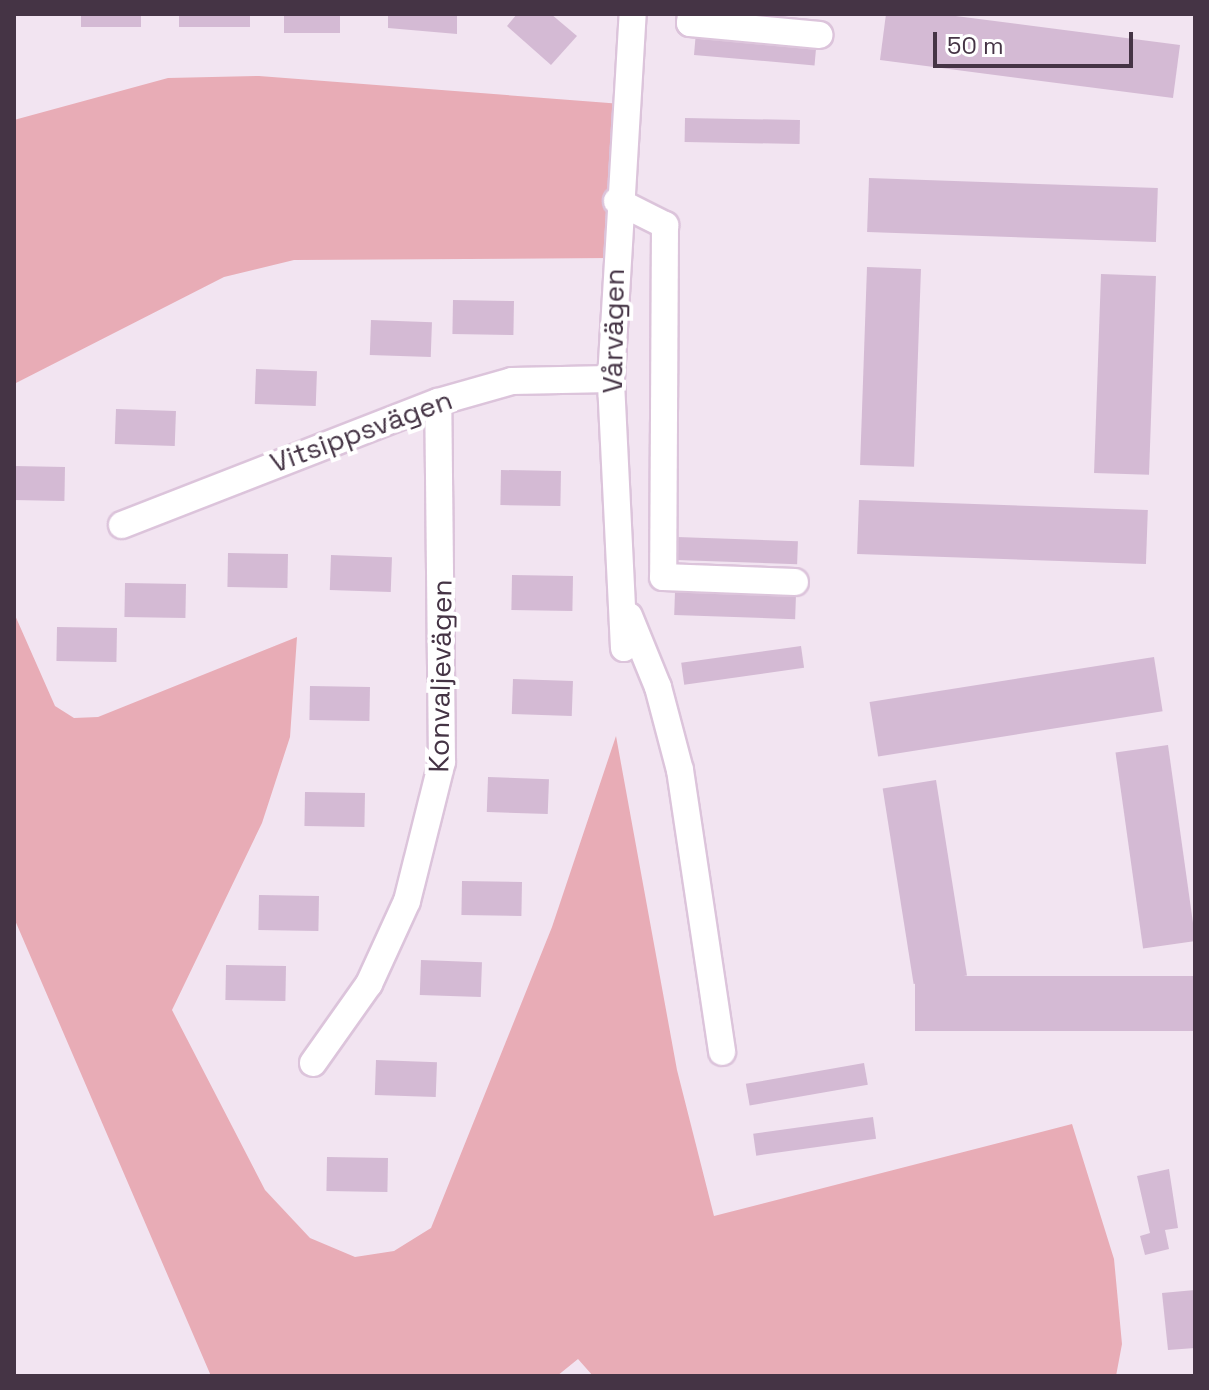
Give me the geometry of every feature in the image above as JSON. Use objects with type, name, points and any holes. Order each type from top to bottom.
[{"type":"street","name":"Vårvägen","points":[[624,648],[618,590],[611,379],[617,201],[633,14]]},
{"type":"street","points":[[691,14],[690,23],[819,35]]},
{"type":"street","points":[[617,201],[665,225],[663,577],[795,582]]},
{"type":"street","name":"Vitsippsvägen","points":[[122,525],[438,402],[512,381],[611,379]]},
{"type":"street","name":"Konvaljevägen","points":[[313,1063],[369,984],[407,901],[442,762],[438,402]]},
{"type":"street","points":[[618,590],[658,687],[680,770],[722,1052]]},
{"type":"shaded area","points":[[259,76],[622,104],[610,258],[294,260],[224,277],[14,384],[14,120],[168,78]]},
{"type":"shaded area","points":[[14,613],[55,706],[74,718],[98,717],[297,637],[290,737],[262,823],[172,1010],[265,1190],[310,1238],[355,1257],[394,1251],[431,1228],[552,927],[616,736],[677,1070],[714,1216],[1072,1124],[1114,1259],[1122,1344],[1116,1376],[593,1376],[578,1359],[557,1376],[211,1376],[14,918]]},
{"type":"building","points":[[81,14],[141,14],[141,27],[81,27]]},
{"type":"building","points":[[179,14],[250,14],[250,27],[179,27]]},
{"type":"building","points":[[284,14],[340,14],[340,33],[284,33]]},
{"type":"building","points":[[388,14],[457,14],[457,34],[388,28]]},
{"type":"building","points":[[517,14],[551,14],[577,36],[551,65],[507,26]]},
{"type":"building","points":[[886,14],[940,14],[1180,45],[1173,98],[880,60]]},
{"type":"building","points":[[696,32],[817,43],[815,65],[694,55]]},
{"type":"building","points":[[685,118],[800,120],[800,144],[685,142]]},
{"type":"building","points":[[869,178],[1158,188],[1156,242],[867,232]]},
{"type":"building","points":[[867,267],[921,269],[914,467],[860,465]]},
{"type":"building","points":[[1101,274],[1156,276],[1149,475],[1094,473]]},
{"type":"building","points":[[453,300],[514,301],[513,335],[452,334]]},
{"type":"building","points":[[371,320],[432,322],[431,357],[370,355]]},
{"type":"building","points":[[256,369],[317,371],[316,406],[255,404]]},
{"type":"building","points":[[116,409],[176,411],[175,446],[115,444]]},
{"type":"building","points":[[14,466],[65,467],[64,501],[14,500]]},
{"type":"building","points":[[501,470],[561,471],[560,506],[500,505]]},
{"type":"building","points":[[859,500],[1148,510],[1146,564],[857,554]]},
{"type":"building","points":[[677,537],[798,541],[797,564],[676,560]]},
{"type":"building","points":[[228,553],[288,554],[287,588],[227,587]]},
{"type":"building","points":[[331,555],[392,557],[391,592],[330,590]]},
{"type":"building","points":[[512,575],[573,576],[572,611],[511,610]]},
{"type":"building","points":[[125,583],[186,584],[185,618],[124,617]]},
{"type":"building","points":[[675,592],[796,596],[795,619],[674,615]]},
{"type":"building","points":[[57,627],[117,628],[116,662],[56,661]]},
{"type":"building","points":[[801,646],[804,668],[684,685],[681,663]]},
{"type":"building","points":[[1154,657],[1163,711],[878,756],[870,702]]},
{"type":"building","points":[[513,679],[573,681],[572,716],[512,714]]},
{"type":"building","points":[[310,686],[370,687],[369,721],[309,720]]},
{"type":"building","points":[[1168,745],[1195,941],[1143,948],[1116,752]]},
{"type":"building","points":[[488,777],[549,779],[548,814],[487,812]]},
{"type":"building","points":[[936,780],[967,976],[914,984],[883,788]]},
{"type":"building","points":[[305,792],[365,793],[364,827],[304,826]]},
{"type":"building","points":[[462,881],[522,882],[521,916],[461,915]]},
{"type":"building","points":[[259,895],[319,896],[318,931],[258,930]]},
{"type":"building","points":[[421,960],[482,962],[481,997],[420,995]]},
{"type":"building","points":[[226,965],[286,966],[285,1001],[225,1000]]},
{"type":"building","points":[[915,976],[1195,976],[1195,1031],[915,1031]]},
{"type":"building","points":[[376,1060],[437,1062],[436,1097],[375,1095]]},
{"type":"building","points":[[864,1063],[868,1085],[750,1106],[746,1084]]},
{"type":"building","points":[[873,1117],[876,1139],[756,1156],[753,1134]]},
{"type":"building","points":[[327,1157],[388,1158],[387,1192],[326,1191]]},
{"type":"building","points":[[1169,1169],[1178,1228],[1165,1230],[1169,1249],[1145,1255],[1140,1236],[1150,1233],[1137,1176]]},
{"type":"building","points":[[1195,1290],[1195,1348],[1168,1350],[1162,1293]]}]
